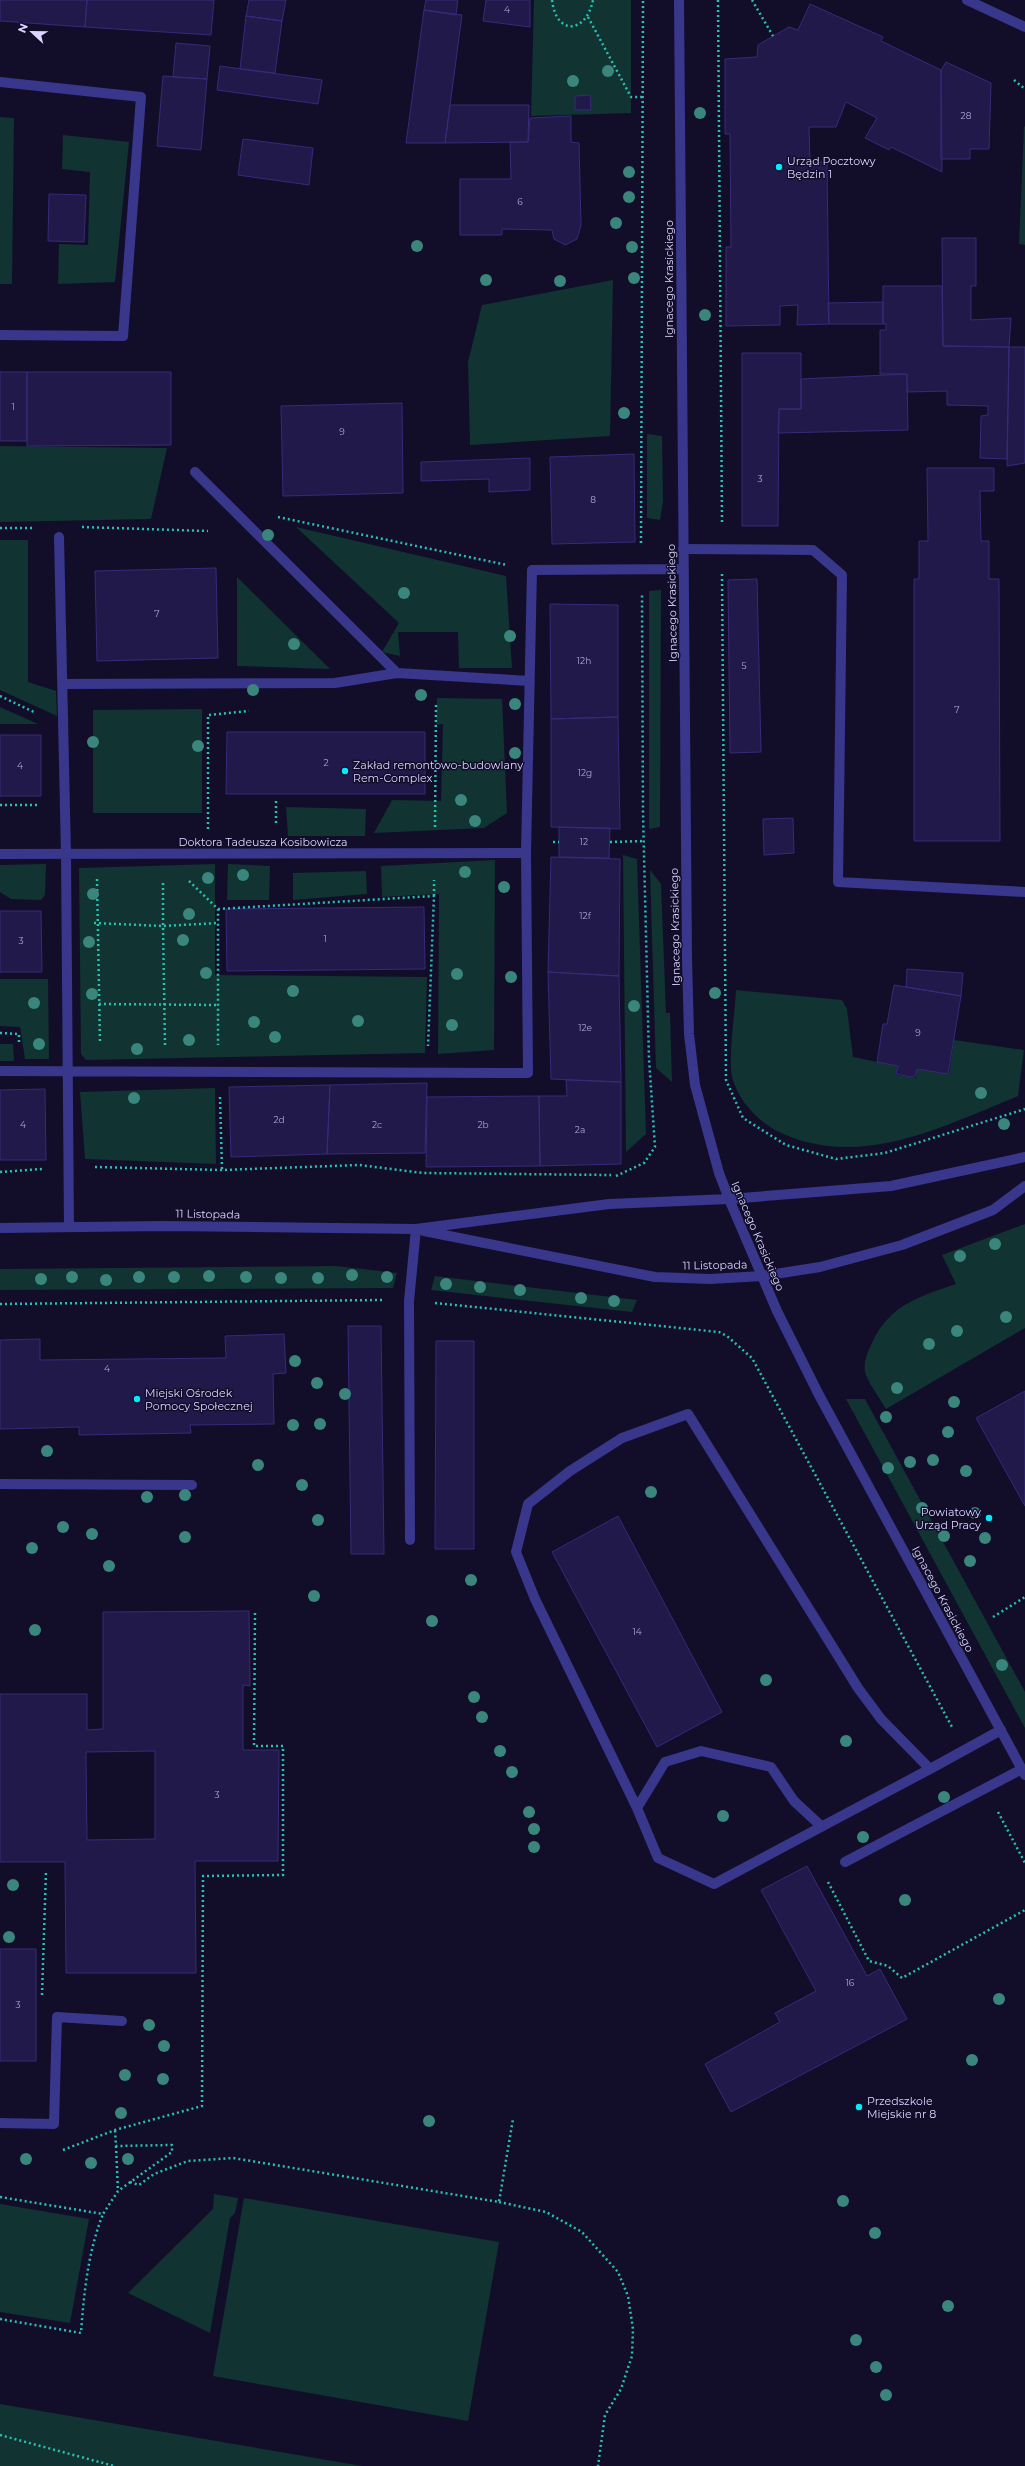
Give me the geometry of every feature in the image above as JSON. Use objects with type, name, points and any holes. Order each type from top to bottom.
[{"type":"street","name":"Ignacego Krasickiego","points":[[679,0],[683,549],[689,1034],[695,1085],[719,1173],[777,1311],[819,1395],[1023,1772]]},
{"type":"street","points":[[968,0],[1025,27]]},
{"type":"street","points":[[0,82],[141,97],[123,336],[0,335]]},
{"type":"street","points":[[195,472],[397,673]]},
{"type":"street","points":[[59,537],[67,922],[69,1227]]},
{"type":"street","points":[[683,549],[813,550],[842,575],[838,882],[1025,892]]},
{"type":"street","points":[[0,1071],[100,1070],[528,1073],[526,853],[532,570],[684,569]]},
{"type":"street","points":[[63,684],[335,683],[397,673],[529,681]]},
{"type":"street","name":"Doktora Tadeusza Kosibowicza","points":[[0,854],[207,855],[526,853]]},
{"type":"street","name":"11 Listopada","points":[[0,1228],[163,1226],[416,1229],[609,1204],[729,1199],[891,1186],[1025,1157]]},
{"type":"street","name":"11 Listopada","points":[[416,1229],[655,1277],[710,1279],[762,1276],[820,1267],[902,1245],[993,1210],[1025,1186]]},
{"type":"street","points":[[410,1540],[409,1301],[416,1229]]},
{"type":"street","points":[[930,1770],[882,1719],[858,1688],[688,1414],[622,1438],[570,1471],[528,1504],[516,1552],[535,1599],[637,1808],[658,1858],[714,1884],[821,1826],[930,1770],[1001,1730]]},
{"type":"street","points":[[0,1484],[192,1485]]},
{"type":"street","points":[[637,1808],[665,1762],[701,1750],[771,1767],[794,1801],[821,1826]]},
{"type":"street","points":[[846,1862],[986,1788],[1023,1772]]},
{"type":"street","points":[[0,2123],[54,2124],[57,2017],[122,2021]]},
{"type":"path","points":[[552,0],[553,11],[560,22],[571,27],[580,25],[588,17],[593,0]]},
{"type":"path","points":[[718,0],[726,1080],[743,1118],[786,1145],[836,1159],[885,1153],[1025,1109]]},
{"type":"path","points":[[752,0],[773,36]]},
{"type":"path","points":[[588,17],[632,97],[642,97]]},
{"type":"path","points":[[1014,80],[1025,89]]},
{"type":"path","points":[[231,508],[532,570]]},
{"type":"path","points":[[89,527],[208,531]]},
{"type":"path","points":[[428,1072],[435,854],[436,675]]},
{"type":"path","points":[[0,696],[64,725]]},
{"type":"path","points":[[207,855],[208,715],[246,713],[252,708]]},
{"type":"path","points":[[610,842],[645,841]]},
{"type":"path","points":[[96,855],[100,1070]]},
{"type":"path","points":[[162,855],[218,909],[218,1071]]},
{"type":"path","points":[[162,855],[166,1071]]},
{"type":"path","points":[[218,909],[434,896]]},
{"type":"path","points":[[67,922],[163,926],[218,924]]},
{"type":"path","points":[[99,1004],[218,1005]]},
{"type":"path","points":[[219,1090],[222,1170]]},
{"type":"path","points":[[0,1304],[409,1301],[719,1332],[727,1336],[752,1358],[966,1750]]},
{"type":"path","points":[[993,1617],[1025,1596]]},
{"type":"path","points":[[57,2150],[64,2150],[115,2130],[202,2106],[203,1876],[283,1875],[283,1746],[254,1746],[255,1613]]},
{"type":"path","points":[[986,1788],[1025,1863]]},
{"type":"path","points":[[846,1862],[823,1874],[869,1961],[888,1966],[902,1978],[1025,1910]]},
{"type":"path","points":[[499,2202],[513,2119]]},
{"type":"path","points":[[115,2130],[118,2191]]},
{"type":"path","points":[[0,2319],[81,2333],[85,2283],[92,2246],[103,2214],[118,2191],[172,2152],[172,2145],[116,2146]]},
{"type":"path","points":[[130,2182],[139,2185],[154,2174],[188,2161],[233,2158],[499,2202],[546,2212],[582,2232],[618,2272],[628,2296],[633,2329],[632,2356],[621,2389],[605,2415],[598,2466]]},
{"type":"path","points":[[0,2197],[103,2214]]},
{"type":"path","points":[[0,2435],[114,2466]]},
{"type":"green space","points":[[534,0],[631,0],[631,113],[531,116]]},
{"type":"green space","points":[[0,117],[14,118],[12,284],[0,284]]},
{"type":"green space","points":[[1024,126],[1025,127],[1025,245],[1019,244]]},
{"type":"green space","points":[[63,135],[129,142],[115,282],[58,284],[59,244],[88,245],[90,172],[62,169]]},
{"type":"green space","points":[[613,280],[610,436],[470,445],[468,362],[482,305]]},
{"type":"green space","points":[[647,434],[662,436],[663,501],[660,520],[647,518]]},
{"type":"green space","points":[[0,446],[167,448],[151,519],[0,522]]},
{"type":"green space","points":[[296,527],[506,576],[512,668],[459,668],[458,632],[398,632],[400,656],[382,652],[399,623]]},
{"type":"green space","points":[[0,540],[28,540],[28,682],[56,691],[57,716],[0,690]]},
{"type":"green space","points":[[237,577],[330,669],[237,666]]},
{"type":"green space","points":[[661,590],[660,827],[649,829],[649,591]]},
{"type":"green space","points":[[437,698],[502,699],[507,813],[484,828],[374,833],[392,800],[441,801],[443,724],[436,725]]},
{"type":"green space","points":[[0,707],[38,724],[0,724]]},
{"type":"green space","points":[[202,709],[202,813],[93,813],[93,710]]},
{"type":"green space","points":[[286,807],[366,809],[365,836],[288,836]]},
{"type":"green space","points":[[623,855],[637,859],[646,1134],[626,1152]]},
{"type":"green space","points":[[495,860],[494,1050],[438,1054],[439,894],[382,897],[381,866]]},
{"type":"green space","points":[[46,864],[45,895],[41,900],[11,899],[0,892],[0,865]]},
{"type":"green space","points":[[215,864],[215,975],[427,977],[425,1053],[86,1060],[81,1054],[79,868]]},
{"type":"green space","points":[[228,864],[270,866],[269,900],[227,900]]},
{"type":"green space","points":[[650,870],[661,884],[666,1013],[670,1013],[672,1082],[656,1068]]},
{"type":"green space","points":[[366,871],[367,894],[293,900],[293,873]]},
{"type":"green space","points":[[0,979],[48,979],[49,1059],[25,1059],[20,1027],[0,1026]]},
{"type":"green space","points":[[736,990],[842,1000],[847,1009],[853,1057],[897,1066],[896,1075],[916,1078],[917,1069],[949,1074],[954,1040],[1024,1050],[1018,1096],[929,1131],[898,1140],[867,1146],[836,1147],[806,1142],[768,1126],[743,1101],[735,1085],[732,1077],[731,1058]]},
{"type":"green space","points":[[0,1044],[13,1044],[14,1061],[0,1061]]},
{"type":"green space","points":[[215,1088],[216,1164],[85,1159],[80,1092]]},
{"type":"green space","points":[[1025,1224],[1025,1328],[886,1409],[868,1380],[865,1372],[865,1361],[872,1343],[887,1319],[907,1304],[918,1298],[956,1284],[942,1255]]},
{"type":"green space","points":[[336,1266],[397,1273],[393,1288],[0,1290],[0,1269]]},
{"type":"green space","points":[[435,1276],[637,1300],[632,1312],[431,1290]]},
{"type":"green space","points":[[846,1399],[865,1399],[1025,1692],[1025,1728]]},
{"type":"green space","points":[[214,2194],[238,2198],[235,2213],[230,2218],[210,2333],[128,2293],[213,2209]]},
{"type":"green space","points":[[244,2198],[499,2242],[468,2421],[213,2376]]},
{"type":"green space","points":[[0,2204],[89,2219],[70,2323],[0,2312]]},
{"type":"green space","points":[[0,2404],[362,2466],[0,2466]]},
{"type":"building","points":[[0,0],[87,0],[85,27],[0,21]]},
{"type":"building","points":[[87,0],[214,0],[211,35],[85,27]]},
{"type":"building","points":[[249,0],[286,0],[282,21],[246,16]]},
{"type":"building","points":[[426,0],[458,0],[456,15],[424,10]]},
{"type":"building","points":[[486,0],[530,0],[530,27],[483,21]]},
{"type":"building","name":"Urząd Pocztowy Będzin 1","points":[[810,4],[883,37],[881,41],[941,70],[942,172],[891,147],[889,150],[865,138],[877,118],[846,102],[836,127],[809,127],[810,162],[827,162],[829,324],[797,325],[798,305],[780,306],[780,325],[726,326],[726,247],[731,247],[730,134],[725,134],[725,59],[757,57],[758,45],[789,27],[798,30]]},
{"type":"building","points":[[424,10],[462,15],[445,143],[406,143]]},
{"type":"building","points":[[246,16],[282,21],[275,73],[240,69]]},
{"type":"building","points":[[176,43],[210,46],[207,79],[173,77]]},
{"type":"building","points":[[946,62],[991,83],[989,149],[970,149],[970,159],[941,159],[941,70]]},
{"type":"building","points":[[220,66],[322,80],[318,104],[217,90]]},
{"type":"building","points":[[163,76],[207,79],[201,150],[157,146]]},
{"type":"building","points":[[590,95],[591,110],[575,110],[575,96]]},
{"type":"building","points":[[450,105],[529,105],[528,142],[445,143]]},
{"type":"building","points":[[571,116],[571,142],[579,143],[581,225],[577,239],[565,245],[554,239],[552,230],[502,229],[502,235],[460,235],[460,179],[511,179],[510,142],[528,142],[530,118]]},
{"type":"building","points":[[243,139],[313,148],[309,185],[238,175]]},
{"type":"building","points":[[49,194],[86,195],[84,242],[48,241]]},
{"type":"building","points":[[942,238],[976,238],[976,286],[971,286],[971,320],[1011,318],[1009,347],[943,346]]},
{"type":"building","points":[[883,286],[942,286],[943,346],[1009,347],[1007,459],[980,458],[981,416],[988,415],[988,406],[947,405],[947,391],[907,392],[907,374],[880,374],[880,330],[886,330],[886,324],[883,324]]},
{"type":"building","points":[[883,302],[883,324],[829,324],[828,303]]},
{"type":"building","points":[[1009,347],[1025,347],[1025,463],[1007,466]]},
{"type":"building","points":[[742,353],[801,353],[801,409],[779,409],[778,526],[742,526]]},
{"type":"building","points":[[0,372],[27,372],[27,441],[0,441]]},
{"type":"building","points":[[27,372],[171,372],[171,445],[27,446]]},
{"type":"building","points":[[907,374],[908,430],[778,433],[779,409],[801,409],[801,379]]},
{"type":"building","points":[[402,403],[403,493],[283,496],[281,406]]},
{"type":"building","points":[[634,454],[635,542],[552,544],[550,457]]},
{"type":"building","points":[[530,458],[530,490],[489,492],[489,479],[421,481],[421,462]]},
{"type":"building","points":[[927,468],[994,468],[994,491],[980,491],[981,541],[989,541],[989,579],[999,579],[1000,841],[914,841],[914,579],[919,579],[919,541],[928,541]]},
{"type":"building","points":[[216,568],[218,658],[97,661],[95,571]]},
{"type":"building","points":[[757,579],[761,752],[730,753],[728,580]]},
{"type":"building","points":[[550,604],[618,605],[618,717],[551,719]]},
{"type":"building","points":[[618,717],[620,829],[551,827],[551,719]]},
{"type":"building","points":[[227,732],[425,732],[425,794],[226,794]]},
{"type":"building","points":[[0,735],[41,735],[41,796],[0,796]]},
{"type":"building","points":[[793,818],[794,853],[764,855],[763,819]]},
{"type":"building","points":[[559,827],[610,828],[609,858],[559,857]]},
{"type":"building","points":[[551,857],[620,859],[619,976],[548,972]]},
{"type":"building","points":[[424,907],[425,969],[227,971],[226,909]]},
{"type":"building","points":[[0,911],[41,911],[42,972],[0,972]]},
{"type":"building","points":[[907,969],[963,973],[961,996],[906,987]]},
{"type":"building","points":[[548,972],[619,976],[621,1082],[551,1079]]},
{"type":"building","points":[[894,985],[961,996],[948,1074],[917,1069],[915,1077],[911,1077],[896,1074],[898,1066],[877,1062],[883,1024],[887,1024]]},
{"type":"building","points":[[566,1080],[621,1082],[621,1164],[540,1166],[539,1096],[567,1096]]},
{"type":"building","points":[[427,1083],[425,1153],[327,1154],[330,1085]]},
{"type":"building","points":[[330,1085],[327,1154],[231,1157],[229,1087]]},
{"type":"building","points":[[45,1089],[46,1160],[0,1160],[0,1090]]},
{"type":"building","points":[[539,1096],[540,1166],[426,1167],[427,1097]]},
{"type":"building","points":[[348,1326],[381,1326],[384,1554],[351,1554]]},
{"type":"building","name":"Miejski Ośrodek Pomocy Społecznej","points":[[284,1334],[286,1373],[273,1374],[274,1424],[190,1425],[191,1433],[79,1435],[79,1427],[0,1429],[0,1340],[40,1339],[40,1360],[226,1358],[225,1336]]},
{"type":"building","points":[[436,1341],[474,1341],[474,1549],[435,1549]]},
{"type":"building","points":[[1025,1391],[1025,1506],[976,1418]]},
{"type":"building","points":[[618,1516],[722,1712],[657,1747],[552,1552]]},
{"type":"building","points":[[249,1611],[250,1686],[243,1685],[243,1750],[279,1750],[278,1861],[195,1861],[196,1973],[66,1973],[65,1862],[0,1862],[0,1694],[87,1694],[87,1730],[103,1729],[103,1612]],"holes":[[[155,1751],[155,1839],[87,1840],[86,1752]]]},
{"type":"building","points":[[807,1866],[867,1976],[880,1969],[907,2019],[731,2112],[705,2064],[780,2022],[775,2013],[816,1991],[761,1890]]},
{"type":"building","points":[[0,1949],[36,1949],[36,2061],[0,2061]]},
{"type":"place","name":"Urząd Pocztowy Będzin 1","points":[[779,167]]},
{"type":"place","name":"Zakład remontowo-budowlany Rem-Complex","points":[[345,771]]},
{"type":"place","name":"Miejski Ośrodek Pomocy Społecznej","points":[[137,1399]]},
{"type":"place","name":"Powiatowy Urząd Pracy","points":[[989,1518]]},
{"type":"place","name":"Przedszkole Miejskie nr 8","points":[[859,2107]]}]
